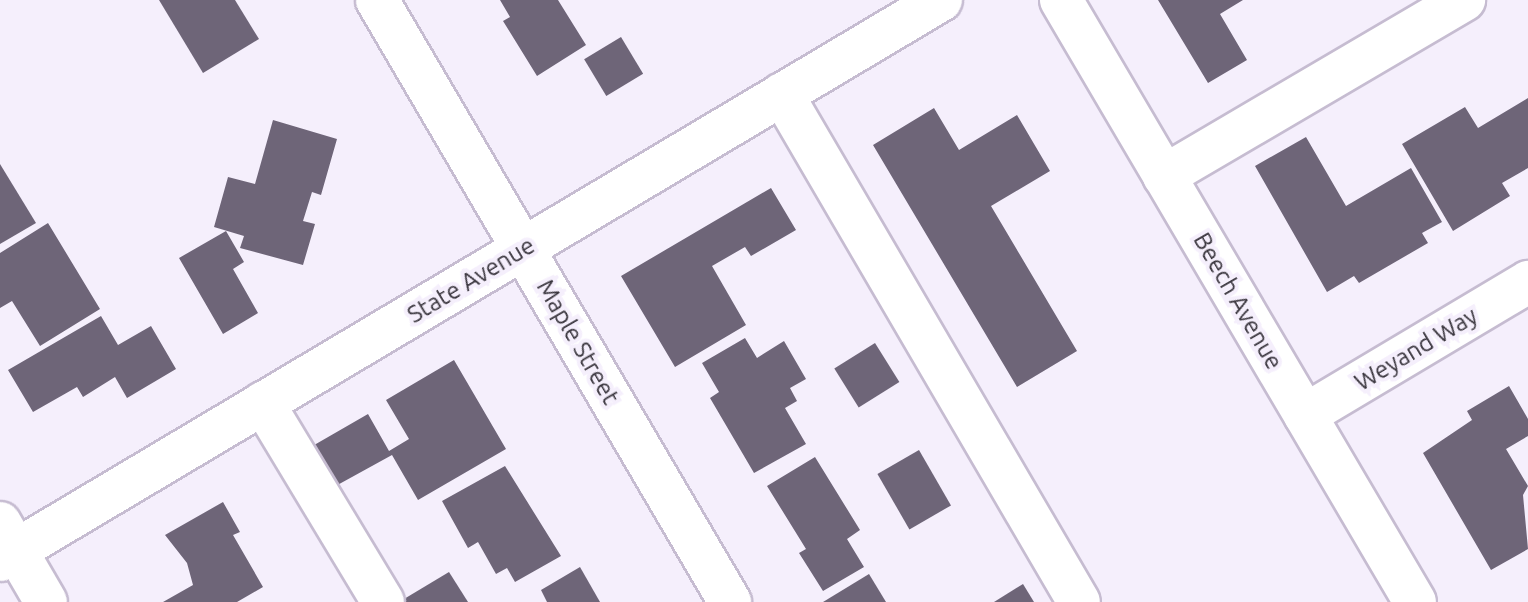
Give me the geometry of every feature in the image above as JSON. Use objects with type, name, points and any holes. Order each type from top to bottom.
[{"type":"street","name":"Maple Street","points":[[377,0],[730,602]]},
{"type":"street","name":"State Avenue","points":[[5,544],[263,403],[941,0]]},
{"type":"street","name":"Beech Avenue","points":[[1061,0],[1415,602]]},
{"type":"street","points":[[1164,176],[1464,0]]},
{"type":"street","points":[[782,94],[1079,602]]},
{"type":"street","name":"Weyand Way","points":[[1305,415],[1528,282]]},
{"type":"street","points":[[263,403],[383,602]]},
{"type":"street","points":[[5,544],[46,602]]},
{"type":"building","points":[[159,0],[235,0],[259,39],[203,73]]},
{"type":"building","points":[[500,0],[558,0],[586,45],[537,76],[503,21],[510,17]]},
{"type":"building","points":[[1158,0],[1243,0],[1220,14],[1247,60],[1208,83]]},
{"type":"building","points":[[621,37],[643,74],[606,96],[584,59]]},
{"type":"building","points":[[1528,98],[1528,168],[1502,183],[1510,196],[1453,231],[1402,144],[1465,107],[1478,128]]},
{"type":"building","points":[[934,108],[959,150],[1017,115],[1050,171],[991,206],[1077,351],[1017,387],[873,145]]},
{"type":"building","points":[[273,120],[337,139],[321,195],[312,192],[303,221],[315,224],[303,265],[240,248],[244,236],[214,227],[228,177],[255,184]]},
{"type":"building","points":[[1306,137],[1346,206],[1411,168],[1442,222],[1422,233],[1428,243],[1359,283],[1354,276],[1327,292],[1255,166]]},
{"type":"building","points":[[0,164],[36,223],[0,244]]},
{"type":"building","points":[[771,188],[796,230],[751,256],[745,247],[712,266],[746,325],[675,367],[621,276]]},
{"type":"building","points":[[48,223],[100,309],[40,346],[12,301],[0,308],[0,253]]},
{"type":"building","points":[[226,231],[244,262],[233,269],[258,313],[223,334],[179,258]]},
{"type":"building","points":[[101,316],[118,345],[151,326],[176,369],[127,398],[115,377],[83,397],[77,387],[33,412],[8,370]]},
{"type":"building","points":[[745,338],[757,358],[784,341],[806,379],[790,388],[797,401],[785,408],[806,444],[754,473],[710,398],[719,392],[702,363]]},
{"type":"building","points":[[875,343],[899,382],[859,407],[834,368]]},
{"type":"building","points":[[454,360],[506,449],[418,500],[392,455],[332,488],[309,448],[368,414],[389,451],[409,439],[386,400]]},
{"type":"building","points":[[1509,386],[1528,419],[1528,436],[1506,449],[1528,486],[1523,495],[1528,549],[1491,570],[1423,453],[1472,420],[1467,411]]},
{"type":"building","points":[[919,450],[951,505],[909,529],[877,474]]},
{"type":"building","points":[[815,457],[860,530],[847,539],[864,567],[823,591],[799,553],[806,549],[767,486]]},
{"type":"building","points":[[505,466],[561,556],[515,582],[507,568],[496,574],[478,542],[468,548],[442,501]]},
{"type":"building","points":[[223,502],[240,532],[233,535],[263,587],[237,602],[163,602],[193,585],[187,563],[165,535]]},
{"type":"building","points":[[580,567],[600,602],[547,602],[541,590]]},
{"type":"building","points":[[449,572],[468,602],[399,602]]},
{"type":"building","points":[[869,574],[886,602],[823,602]]},
{"type":"building","points":[[1023,584],[1034,602],[994,602]]}]
